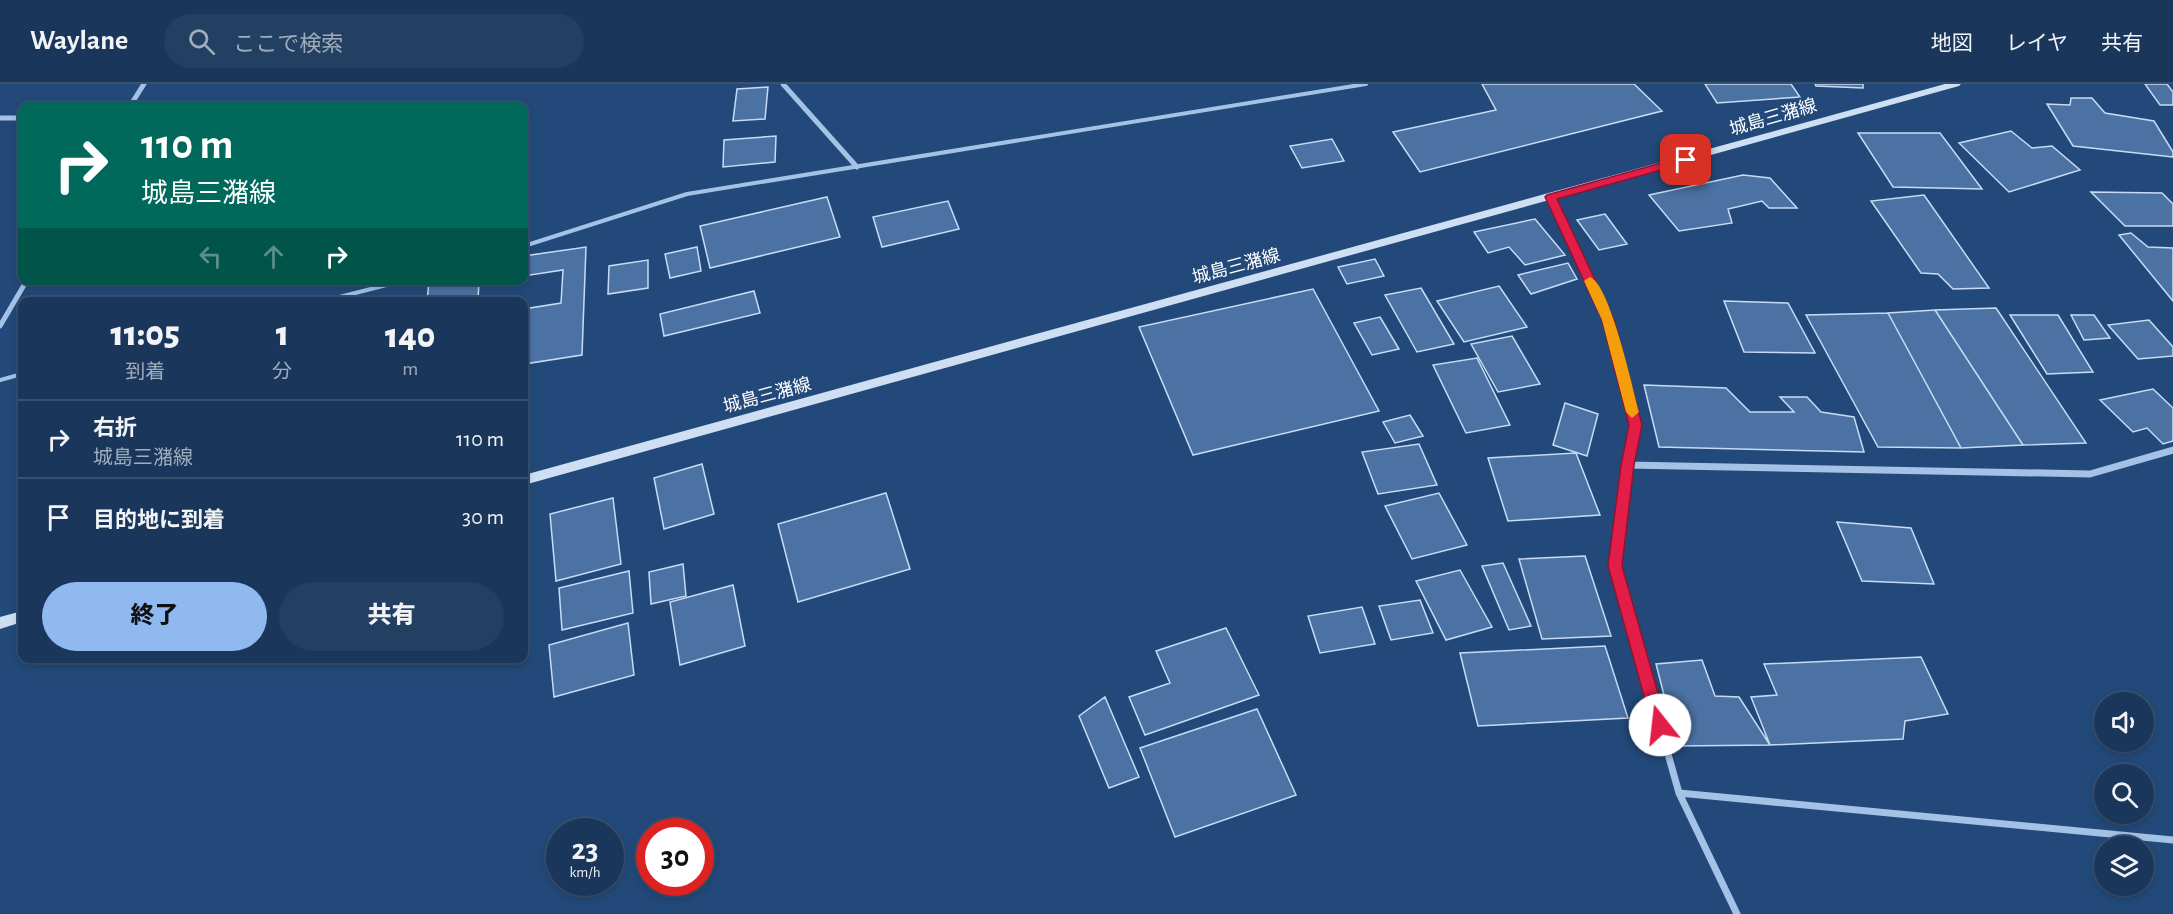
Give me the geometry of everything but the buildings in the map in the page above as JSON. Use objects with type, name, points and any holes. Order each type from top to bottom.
[{"type":"main road","name":"城島三潴線","points":[[528,479],[1956,84]]},
{"type":"main road","points":[[0,623],[18,617]]},
{"type":"street","points":[[133,102],[144,84]]},
{"type":"street","points":[[783,84],[857,167]]},
{"type":"street","points":[[0,118],[18,118]]},
{"type":"street","points":[[1551,197],[1608,320],[1635,425],[1627,465],[1615,566],[1679,793],[1737,914]]},
{"type":"street","points":[[0,326],[24,285]]},
{"type":"street","points":[[1627,465],[2090,474],[2173,450]]},
{"type":"street","points":[[1679,793],[2173,840]]},
{"type":"lane","points":[[528,245],[687,194],[1366,84]]},
{"type":"lane","points":[[340,297],[386,285]]},
{"type":"lane","points":[[0,380],[18,375]]},
{"type":"slow traffic","points":[[1590,281],[1608,320],[1632,412]]},
{"type":"route","points":[[1660,725],[1615,566],[1627,465],[1635,425],[1608,320],[1551,197],[1686,160]]}]
